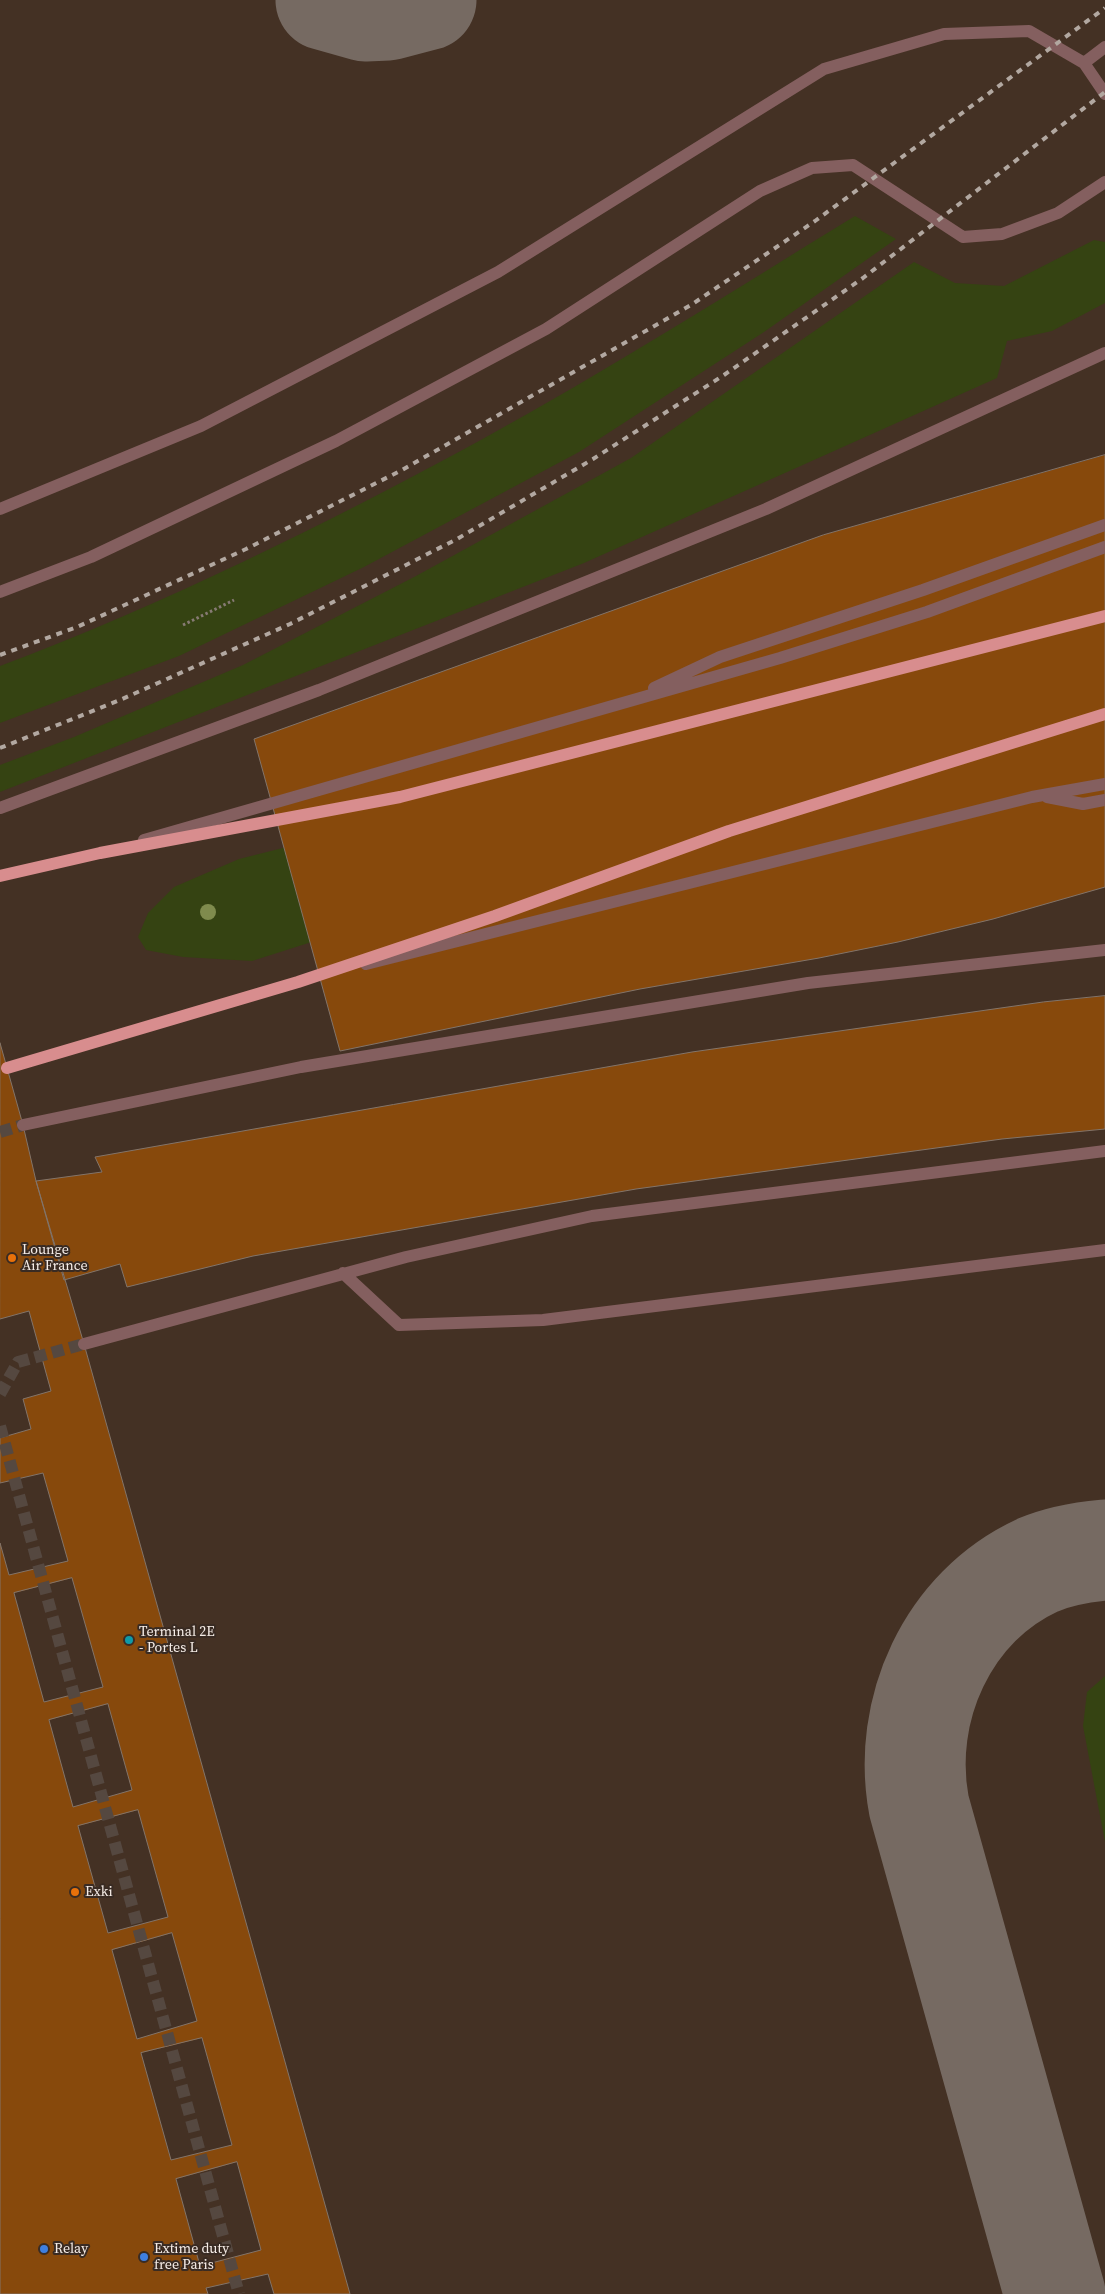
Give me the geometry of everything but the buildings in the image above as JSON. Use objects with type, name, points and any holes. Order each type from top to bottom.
[{"type":"main road","points":[[0,876],[100,853],[400,797],[1105,616]]},
{"type":"main road","points":[[7,1068],[298,982],[495,916],[729,831],[1105,714]]},
{"type":"lane","points":[[0,509],[201,426],[498,272],[824,69],[944,34],[1029,31],[1084,63],[1105,94]]},
{"type":"lane","points":[[1084,63],[1105,48]]},
{"type":"lane","points":[[0,592],[92,557],[336,441],[546,329],[760,191],[812,168],[854,165],[963,236],[1002,234],[1058,213],[1105,182]]},
{"type":"lane","points":[[0,808],[319,690],[766,510],[1105,353]]},
{"type":"lane","points":[[616,705],[720,657],[932,587],[1105,525]]},
{"type":"lane","points":[[100,853],[780,658],[927,612],[1105,547]]},
{"type":"lane","points":[[298,982],[1040,796],[1105,784]]},
{"type":"lane","points":[[1040,796],[1083,804],[1105,800]]},
{"type":"lane","points":[[23,1125],[301,1067],[808,983],[1105,950]]},
{"type":"lane","points":[[84,1344],[406,1257],[592,1216],[1105,1151]]},
{"type":"lane","points":[[343,1273],[398,1325],[544,1320],[1105,1250]]},
{"type":"path","points":[[183,625],[234,600]]},
{"type":"shaded area","points":[[0,0],[1105,0],[1105,2294],[0,2294]]},
{"type":"green space","points":[[855,216],[896,239],[764,332],[579,452],[364,567],[179,656],[0,723],[0,666],[62,642],[183,590],[303,533],[421,472],[574,387]]},
{"type":"green space","points":[[1094,240],[1105,242],[1105,303],[1052,331],[1007,341],[997,378],[584,563],[0,792],[0,765],[74,737],[243,665],[416,576],[631,458],[914,262],[955,283],[1004,286]]},
{"type":"green space","points":[[573,775],[594,852],[252,961],[183,957],[146,950],[138,937],[148,913],[174,887],[239,859]]},
{"type":"green space","points":[[1105,1676],[1105,1842],[1083,1726],[1087,1692]]},
{"type":"taxiway","points":[[326,0],[365,11],[388,10],[426,0]]},
{"type":"taxiway","points":[[1055,2294],[919,1806],[915,1770],[917,1734],[925,1699],[938,1665],[956,1634],[978,1607],[1006,1583],[1038,1565],[1071,1555],[1105,1550]]},
{"type":"tunnel","points":[[0,1132],[23,1125]]},
{"type":"tunnel","points":[[0,1394],[18,1362],[84,1344]]},
{"type":"tunnel","points":[[0,1426],[239,2294]]},
{"type":"railway","points":[[0,655],[77,627],[246,549],[402,470],[691,305],[815,221],[1105,8]]},
{"type":"railway","points":[[0,748],[120,700],[290,624],[457,539],[593,459],[724,375],[863,278],[1105,92]]},
{"type":"place","name":"Lounge Air France","points":[[12,1258]]},
{"type":"place","name":"Terminal 2E - Portes L","points":[[129,1640]]},
{"type":"place","name":"Exki","points":[[75,1892]]},
{"type":"place","name":"Relay","points":[[44,2249]]},
{"type":"place","name":"Extime duty free Paris","points":[[144,2257]]}]
